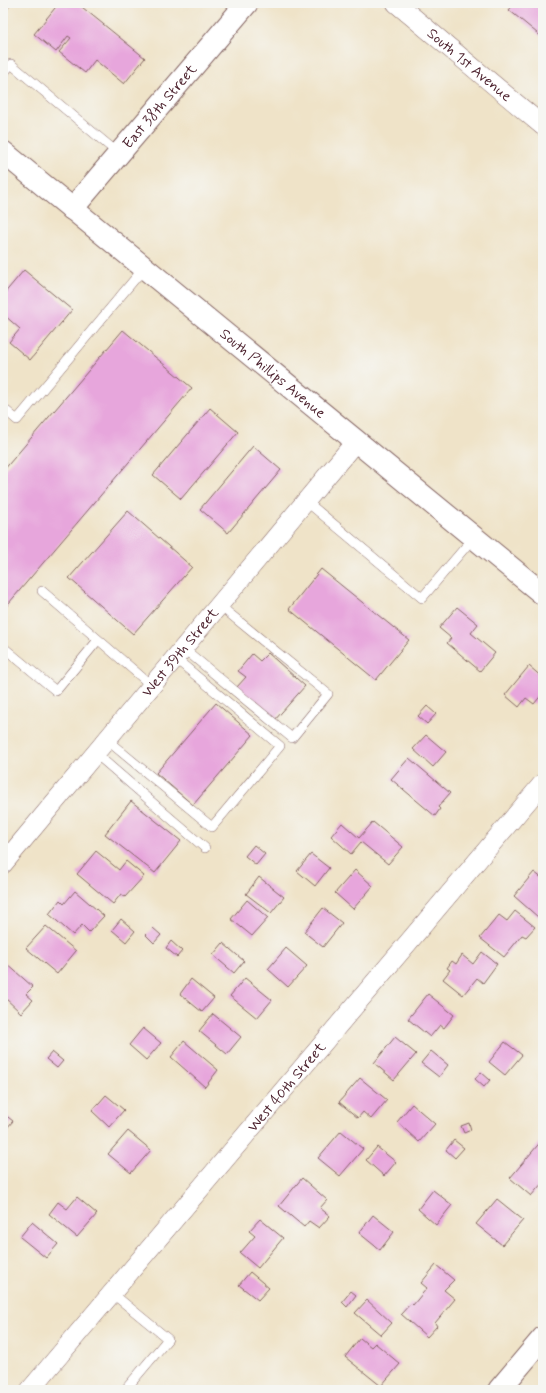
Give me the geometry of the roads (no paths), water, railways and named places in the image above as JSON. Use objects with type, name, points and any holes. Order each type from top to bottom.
[{"type":"street","name":"East 38th Street","points":[[72,210],[247,3]]},
{"type":"street","name":"South 1st Avenue","points":[[396,3],[543,126]]},
{"type":"street","name":"South Phillips Avenue","points":[[3,152],[543,594]]},
{"type":"street","name":"West 39th Street","points":[[3,864],[356,441]]},
{"type":"street","name":"West 40th Street","points":[[30,1390],[543,783]]},
{"type":"street","points":[[499,1390],[543,1338]]},
{"type":"lane","points":[[3,7],[6,3]]},
{"type":"lane","points":[[3,74],[11,64],[119,154]]},
{"type":"lane","points":[[3,409],[17,420],[144,268]]},
{"type":"lane","points":[[306,501],[422,598],[474,537]]},
{"type":"lane","points":[[42,591],[152,686]]},
{"type":"lane","points":[[179,653],[292,738],[328,694],[219,605]]},
{"type":"lane","points":[[3,647],[56,691],[98,640]]},
{"type":"lane","points":[[101,746],[212,827],[261,769],[280,746],[179,653]]},
{"type":"lane","points":[[101,746],[205,848]]},
{"type":"lane","points":[[112,1293],[168,1339],[125,1390]]}]
